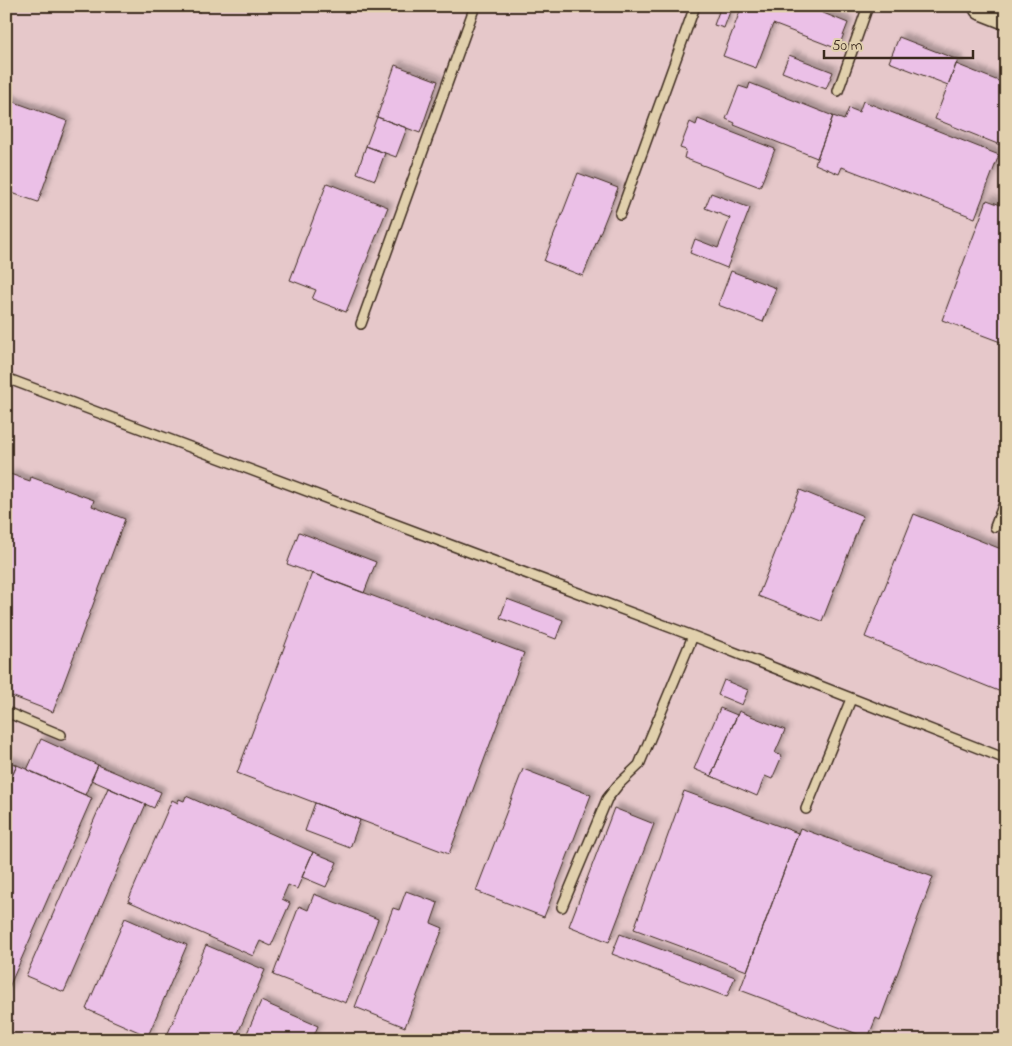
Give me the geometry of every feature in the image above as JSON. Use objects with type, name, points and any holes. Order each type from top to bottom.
[{"type":"main road","points":[[983,6],[1006,15]]},
{"type":"lane","points":[[361,324],[475,6]]},
{"type":"lane","points":[[620,214],[695,6]]},
{"type":"lane","points":[[838,91],[868,6]]},
{"type":"lane","points":[[6,378],[693,636],[1006,759]]},
{"type":"lane","points":[[995,527],[1006,498]]},
{"type":"lane","points":[[562,907],[606,800],[618,785],[639,765],[693,636]]},
{"type":"lane","points":[[806,809],[851,699]]},
{"type":"lane","points":[[6,712],[61,735]]},
{"type":"shaded area","points":[[6,6],[1006,6],[1006,1040],[6,1040]]},
{"type":"building","points":[[186,6],[203,6],[200,12]]},
{"type":"building","points":[[721,6],[732,6],[724,28],[714,25]]},
{"type":"building","points":[[742,6],[806,6],[848,23],[838,49],[773,24],[756,68],[723,56]]},
{"type":"building","points":[[899,37],[958,60],[948,85],[889,62]]},
{"type":"building","points":[[789,55],[833,72],[826,89],[782,72]]},
{"type":"building","points":[[956,64],[1006,84],[1005,147],[935,119]]},
{"type":"building","points":[[395,65],[438,81],[420,133],[377,117]]},
{"type":"building","points":[[750,83],[833,116],[817,158],[734,125],[735,123],[726,119],[739,86],[748,89]]},
{"type":"building","points":[[6,99],[67,121],[38,202],[6,191]]},
{"type":"building","points":[[863,101],[999,155],[975,218],[842,167],[839,174],[815,164],[833,116],[844,120],[849,108],[859,112]]},
{"type":"building","points":[[377,117],[407,128],[396,157],[366,146]]},
{"type":"building","points":[[698,119],[775,149],[760,187],[684,158],[686,150],[680,148],[690,122],[696,125]]},
{"type":"building","points":[[366,146],[385,153],[375,180],[357,173]]},
{"type":"building","points":[[578,173],[618,188],[583,276],[544,261]]},
{"type":"building","points":[[327,183],[388,207],[346,312],[312,299],[316,290],[290,280]]},
{"type":"building","points":[[711,193],[750,208],[727,268],[690,253],[695,239],[718,248],[730,218],[705,208]]},
{"type":"building","points":[[987,200],[1006,207],[1006,344],[942,320]]},
{"type":"building","points":[[731,271],[776,288],[763,322],[718,305]]},
{"type":"building","points":[[10,474],[30,481],[31,477],[94,500],[92,506],[125,519],[53,712],[6,694],[6,484]]},
{"type":"building","points":[[800,490],[863,516],[822,621],[758,596]]},
{"type":"building","points":[[914,514],[1006,551],[1006,694],[865,637]]},
{"type":"building","points":[[299,532],[376,562],[364,593],[287,564]]},
{"type":"building","points":[[312,573],[524,653],[449,854],[237,773]]},
{"type":"building","points":[[507,599],[563,620],[556,639],[500,618]]},
{"type":"building","points":[[724,680],[748,690],[742,705],[718,695]]},
{"type":"building","points":[[720,708],[737,715],[711,776],[694,769]]},
{"type":"building","points":[[739,711],[785,730],[775,753],[782,756],[772,779],[765,776],[757,796],[711,776]]},
{"type":"building","points":[[41,739],[98,765],[85,795],[27,770]]},
{"type":"building","points":[[6,761],[17,765],[6,790]]},
{"type":"building","points":[[17,765],[92,798],[6,994],[6,790]]},
{"type":"building","points":[[98,765],[161,792],[154,808],[91,780]]},
{"type":"building","points":[[523,769],[591,795],[544,917],[476,891]]},
{"type":"building","points":[[108,788],[146,804],[64,992],[26,976]]},
{"type":"building","points":[[684,791],[798,833],[747,971],[634,929]]},
{"type":"building","points":[[186,796],[313,852],[297,889],[288,885],[282,899],[290,903],[271,946],[260,941],[253,956],[128,901],[172,800],[178,803],[179,799],[184,801]]},
{"type":"building","points":[[315,803],[360,820],[350,848],[305,831]]},
{"type":"building","points":[[614,808],[654,824],[609,942],[569,926]]},
{"type":"building","points":[[800,828],[933,877],[880,1020],[876,1018],[868,1038],[740,990]]},
{"type":"building","points":[[313,852],[337,862],[326,887],[302,877]]},
{"type":"building","points":[[406,891],[438,903],[431,923],[443,928],[405,1027],[355,1007],[393,908],[399,910]]},
{"type":"building","points":[[314,894],[378,919],[346,1003],[273,975],[299,906],[308,910]]},
{"type":"building","points":[[125,918],[187,945],[148,1036],[86,1009]]},
{"type":"building","points":[[620,934],[735,977],[727,997],[612,954]]},
{"type":"building","points":[[206,945],[265,970],[235,1040],[165,1040]]},
{"type":"building","points":[[261,1001],[318,1026],[312,1040],[244,1040]]}]
